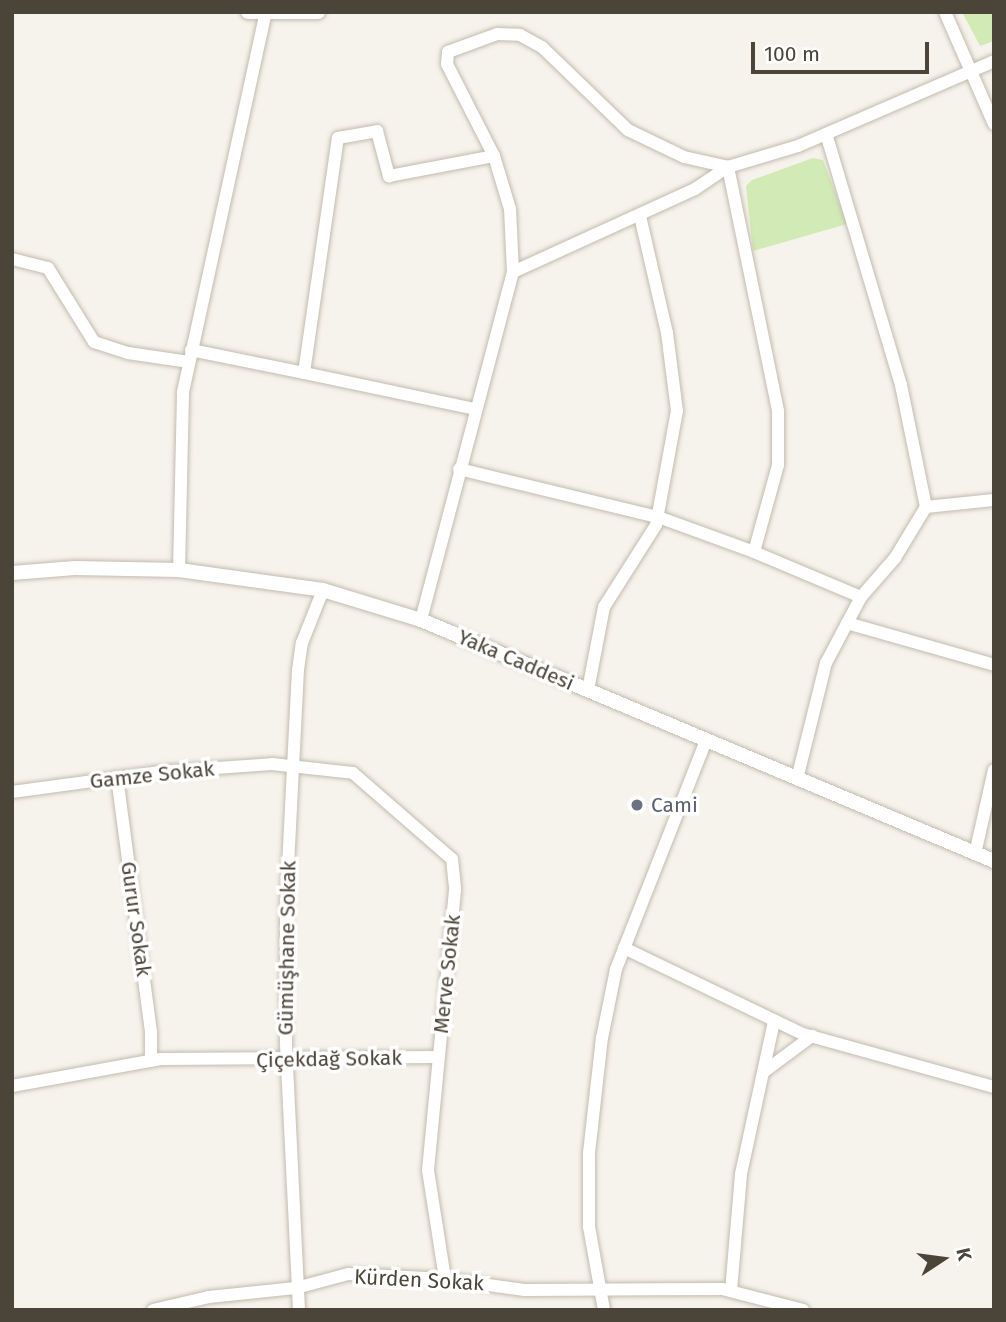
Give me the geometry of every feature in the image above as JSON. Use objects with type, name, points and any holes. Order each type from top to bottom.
[{"type":"street","points":[[248,12],[265,15],[318,12]]},
{"type":"street","points":[[945,12],[994,124]]},
{"type":"street","points":[[179,570],[183,392],[265,15]]},
{"type":"street","points":[[421,620],[513,272],[510,208],[494,156],[447,64],[449,52],[497,34],[520,35],[542,47],[628,130],[684,157],[728,167]]},
{"type":"street","points":[[513,272],[639,216],[728,167],[826,134],[994,61]]},
{"type":"street","points":[[304,373],[338,138],[377,131],[389,176],[494,156]]},
{"type":"street","points":[[797,779],[826,663],[861,597],[895,558],[926,507],[901,386],[826,134]]},
{"type":"street","points":[[728,167],[778,411],[778,465],[754,552]]},
{"type":"street","points":[[589,690],[604,607],[658,517],[677,411],[667,333],[639,216]]},
{"type":"street","points":[[12,259],[48,268],[94,342],[128,353],[190,356],[304,373],[475,409]]},
{"type":"street","points":[[459,469],[658,517],[754,552],[861,597]]},
{"type":"street","points":[[926,507],[994,500]]},
{"type":"street","name":"Yaka Caddesi","points":[[12,573],[75,568],[179,570],[323,590],[421,620],[994,861]]},
{"type":"street","name":"Gümüşhane Sokak","points":[[299,1310],[286,1059],[286,906],[298,670],[302,643],[323,590]]},
{"type":"street","points":[[847,624],[994,665]]},
{"type":"street","points":[[604,1310],[604,1291],[589,1227],[589,1153],[602,1038],[624,948],[706,740]]},
{"type":"street","name":"Gamze Sokak","points":[[12,792],[117,777],[293,765]]},
{"type":"street","name":"Merve Sokak","points":[[293,765],[353,773],[452,859],[456,890],[428,1170],[445,1279]]},
{"type":"street","points":[[975,854],[994,770]]},
{"type":"street","name":"Gurur Sokak","points":[[117,777],[151,1032],[151,1061]]},
{"type":"street","points":[[624,948],[774,1021],[812,1036],[994,1087]]},
{"type":"street","points":[[730,1291],[741,1174],[774,1021]]},
{"type":"street","points":[[765,1071],[812,1036]]},
{"type":"street","name":"Çiçekdağ Sokak","points":[[12,1086],[151,1061],[438,1057]]},
{"type":"street","name":"Kürden Sokak","points":[[153,1310],[209,1297],[296,1288],[348,1274],[445,1279],[524,1290],[730,1291],[803,1310]]},
{"type":"green space","points":[[962,12],[994,12],[994,41],[980,46]]},
{"type":"green space","points":[[813,158],[823,160],[847,224],[753,251],[746,186],[752,180]]},
{"type":"place","name":"Cami","points":[[637,805]]}]
